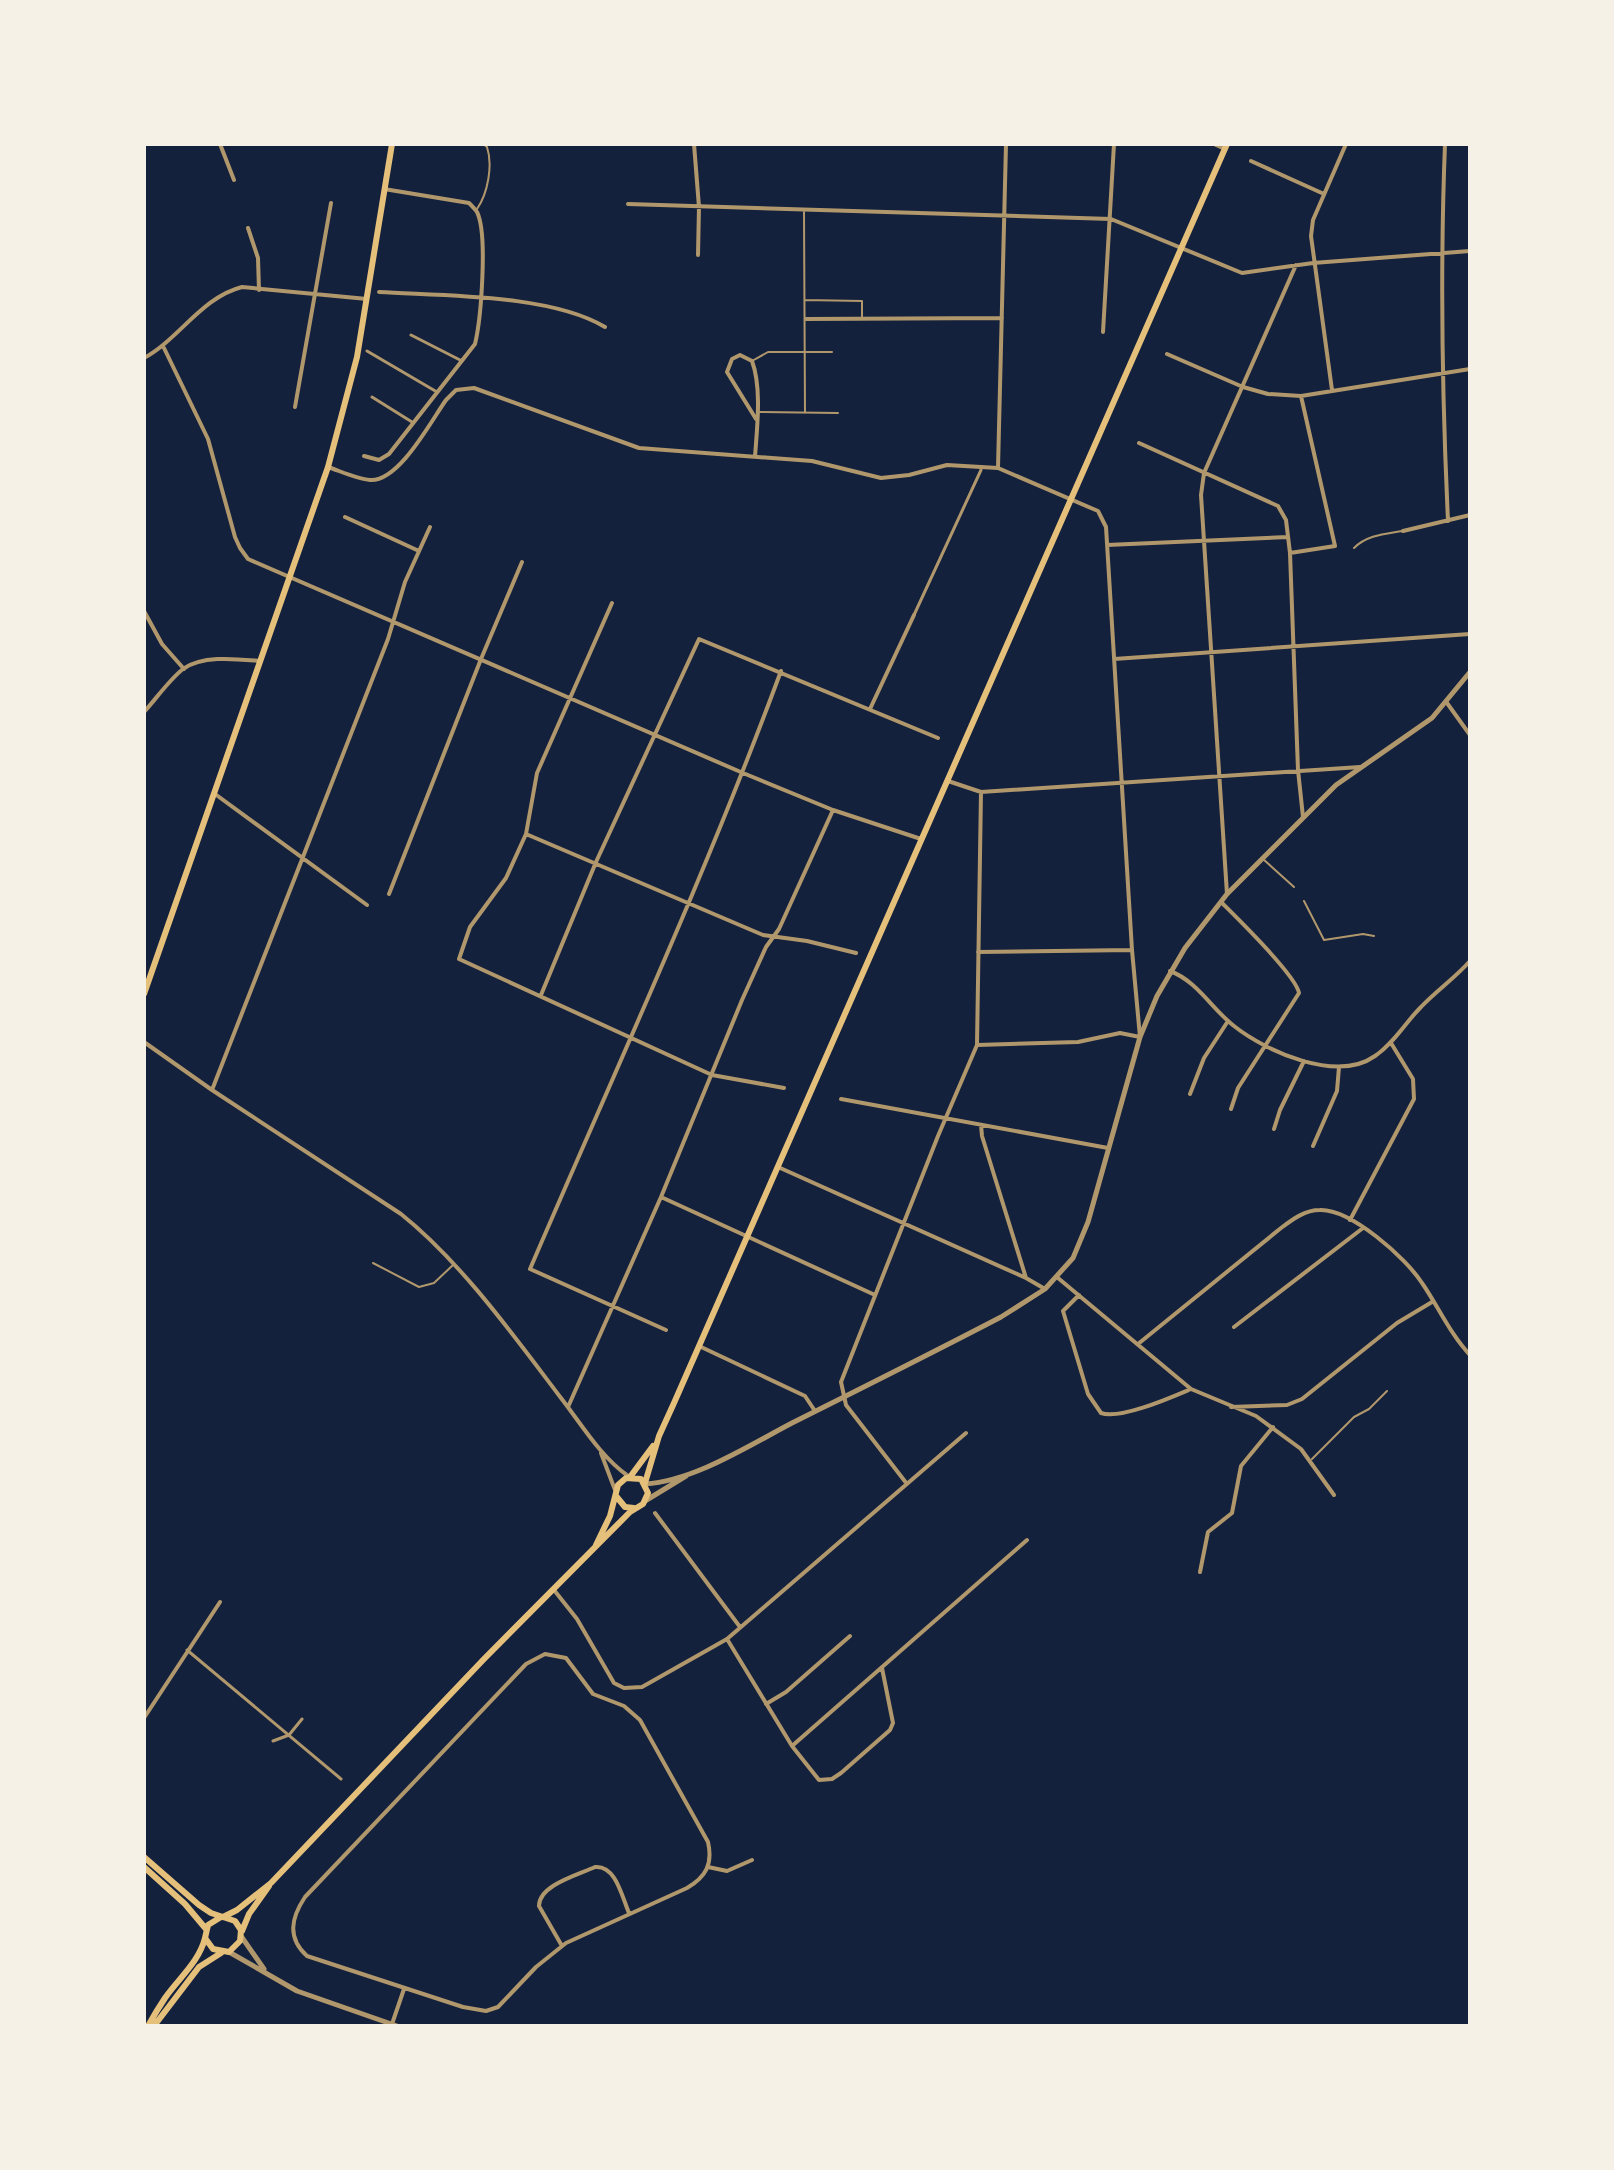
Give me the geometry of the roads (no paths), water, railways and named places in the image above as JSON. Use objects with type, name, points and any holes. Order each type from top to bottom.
[{"type":"main road","points":[[144,994],[328,467],[357,357],[392,144]]},
{"type":"main road","points":[[148,2026],[165,1998],[198,1956],[206,1929],[212,1921],[237,1910],[271,1883],[484,1659],[596,1545],[645,1501],[648,1493],[645,1483],[659,1436],[1226,146]]},
{"type":"main road","points":[[596,1545],[622,1480],[630,1477],[659,1436]]},
{"type":"main road","points":[[630,1477],[645,1483]]},
{"type":"main road","points":[[616,1494],[625,1507],[636,1508]]},
{"type":"main road","points":[[144,1857],[199,1905],[235,1921],[241,1934]]},
{"type":"main road","points":[[144,1867],[185,1904],[206,1929]]},
{"type":"main road","points":[[154,2026],[199,1967],[238,1946],[249,1914],[271,1883]]},
{"type":"main road","points":[[205,1938],[213,1949],[226,1952]]},
{"type":"street","points":[[220,144],[234,180]]},
{"type":"street","points":[[694,144],[699,207],[698,255]]},
{"type":"street","points":[[998,468],[1006,144]]},
{"type":"street","points":[[1103,332],[1114,144]]},
{"type":"street","points":[[1214,144],[1226,146]]},
{"type":"street","points":[[1332,390],[1313,263],[1311,228],[1346,144]]},
{"type":"street","points":[[1445,144],[1441,254],[1448,521]]},
{"type":"street","points":[[1251,161],[1324,194]]},
{"type":"street","points":[[364,456],[373,460],[384,458],[475,344],[480,322],[482,233],[476,210],[469,203],[384,189]]},
{"type":"street","points":[[295,407],[331,203]]},
{"type":"street","points":[[628,204],[1111,219],[1242,273],[1313,263],[1470,251]]},
{"type":"street","points":[[248,228],[258,258],[259,290]]},
{"type":"street","points":[[1227,894],[1201,495],[1204,473],[1296,265]]},
{"type":"street","points":[[144,358],[164,348],[174,333],[225,294],[242,287],[367,299]]},
{"type":"street","points":[[379,292],[542,306],[589,318],[605,327]]},
{"type":"street","points":[[806,319],[1002,318]]},
{"type":"street","points":[[411,335],[462,361]]},
{"type":"street","points":[[164,348],[208,439],[240,548],[248,559],[743,773],[833,810],[922,839]]},
{"type":"street","points":[[367,351],[437,392]]},
{"type":"street","points":[[1167,354],[1243,387],[1268,394],[1301,396],[1470,369]]},
{"type":"street","points":[[755,457],[756,419],[756,372],[752,361],[746,356],[736,357],[732,359],[727,372],[756,419]]},
{"type":"street","points":[[328,467],[370,480],[384,478],[396,470],[446,400],[456,390],[474,388],[639,448],[812,461],[881,478],[909,475],[947,465],[998,468],[1098,511],[1103,517],[1107,545],[1140,1037]]},
{"type":"street","points":[[1290,553],[1335,546],[1301,396]]},
{"type":"street","points":[[372,397],[412,422]]},
{"type":"street","points":[[1139,443],[1278,506],[1286,520],[1303,817]]},
{"type":"street","points":[[870,709],[981,470]]},
{"type":"street","points":[[1403,531],[1470,515]]},
{"type":"street","points":[[345,517],[419,551]]},
{"type":"street","points":[[212,1090],[393,622],[405,582],[430,527]]},
{"type":"street","points":[[1107,545],[1288,537]]},
{"type":"street","points":[[389,894],[522,562]]},
{"type":"street","points":[[612,603],[537,773],[526,834],[506,878],[470,927],[459,959],[712,1075],[784,1088]]},
{"type":"street","points":[[144,611],[162,644],[184,669]]},
{"type":"street","points":[[1114,659],[1470,634]]},
{"type":"street","points":[[541,995],[653,733],[699,639],[938,738]]},
{"type":"street","points":[[144,712],[184,669],[203,662],[231,659],[259,661]]},
{"type":"street","points":[[666,1330],[530,1269],[690,904],[781,671]]},
{"type":"street","points":[[645,1501],[687,1476],[1001,1317],[1058,1278],[1082,1240],[1140,1037],[1170,971],[1185,948],[1227,894],[1303,817],[1360,767],[1416,731],[1447,703],[1470,672]]},
{"type":"street","points":[[1447,703],[1470,735]]},
{"type":"street","points":[[948,781],[981,792],[1360,767]]},
{"type":"street","points":[[907,1484],[846,1405],[841,1382],[977,1045],[981,792]]},
{"type":"street","points":[[215,794],[367,905]]},
{"type":"street","points":[[568,1407],[661,1197],[742,1000],[833,810]]},
{"type":"street","points":[[526,834],[773,938],[807,941],[856,953]]},
{"type":"street","points":[[1221,902],[1286,972],[1299,993],[1238,1088],[1231,1109]]},
{"type":"street","points":[[978,952],[1132,950]]},
{"type":"street","points":[[1170,971],[1193,985],[1228,1021],[1264,1044],[1304,1061],[1339,1067],[1359,1065],[1378,1055],[1411,1017],[1470,961]]},
{"type":"street","points":[[1190,1094],[1204,1058],[1228,1021]]},
{"type":"street","points":[[977,1045],[1078,1042],[1120,1033],[1140,1037]]},
{"type":"street","points":[[144,1042],[422,1231],[454,1264],[600,1451],[630,1477]]},
{"type":"street","points":[[1350,1220],[1414,1099],[1413,1079],[1391,1043]]},
{"type":"street","points":[[1274,1129],[1304,1061]]},
{"type":"street","points":[[1313,1146],[1337,1091],[1339,1067]]},
{"type":"street","points":[[841,1099],[1108,1148]]},
{"type":"street","points":[[981,1125],[1026,1278]]},
{"type":"street","points":[[778,1167],[1045,1289]]},
{"type":"street","points":[[661,1197],[875,1295]]},
{"type":"street","points":[[1138,1344],[1293,1219],[1320,1210],[1350,1220],[1405,1261],[1470,1355]]},
{"type":"street","points":[[1234,1327],[1363,1228]]},
{"type":"street","points":[[1058,1278],[1191,1389],[1228,1407],[1256,1416],[1273,1427],[1311,1460],[1334,1495]]},
{"type":"street","points":[[1079,1295],[1063,1311],[1088,1394],[1101,1413],[1127,1411],[1191,1389]]},
{"type":"street","points":[[1228,1407],[1295,1402],[1311,1393],[1397,1323],[1433,1302]]},
{"type":"street","points":[[699,1346],[805,1396],[815,1411]]},
{"type":"street","points":[[1200,1572],[1208,1532],[1232,1513],[1241,1466],[1273,1427]]},
{"type":"street","points":[[554,1589],[577,1619],[614,1683],[624,1688],[642,1687],[727,1639],[966,1433]]},
{"type":"street","points":[[600,1451],[616,1494]]},
{"type":"street","points":[[645,1483],[667,1482],[687,1476]]},
{"type":"street","points":[[655,1513],[740,1627]]},
{"type":"street","points":[[792,1746],[1027,1540]]},
{"type":"street","points":[[144,1718],[220,1602]]},
{"type":"street","points":[[766,1704],[786,1692],[850,1636]]},
{"type":"street","points":[[727,1639],[792,1746],[819,1780],[832,1779],[841,1773],[890,1730],[893,1723],[882,1668]]},
{"type":"street","points":[[187,1650],[341,1779]]},
{"type":"street","points":[[555,1654],[566,1658],[593,1694],[624,1706],[640,1720],[708,1842],[708,1867],[700,1880],[629,1913],[562,1946],[536,1967],[505,2001],[492,2010],[478,2011],[307,1956],[299,1949],[293,1936],[296,1911],[317,1881],[526,1664],[539,1656],[555,1654]]},
{"type":"street","points":[[273,1741],[289,1735],[302,1719]]},
{"type":"street","points":[[708,1867],[727,1871],[752,1860]]},
{"type":"street","points":[[562,1946],[539,1906],[538,1900],[544,1891],[595,1867],[603,1867],[611,1872],[629,1913]]},
{"type":"street","points":[[241,1934],[266,1973]]},
{"type":"street","points":[[226,1952],[297,1991],[394,2025],[404,1989]]},
{"type":"lane","points":[[417,145],[425,144]]},
{"type":"lane","points":[[476,210],[484,196],[490,163],[487,147],[483,144]]},
{"type":"lane","points":[[804,211],[805,413]]},
{"type":"lane","points":[[805,300],[862,301],[862,319]]},
{"type":"lane","points":[[752,361],[768,352],[832,352]]},
{"type":"lane","points":[[756,412],[838,413]]},
{"type":"lane","points":[[1354,548],[1361,541],[1374,536],[1403,531]]},
{"type":"lane","points":[[1262,858],[1294,887]]},
{"type":"lane","points":[[1304,901],[1324,940],[1363,934],[1374,936]]},
{"type":"lane","points":[[373,1263],[419,1287],[434,1283],[454,1264]]},
{"type":"lane","points":[[1311,1460],[1354,1417],[1369,1409],[1387,1391]]}]
